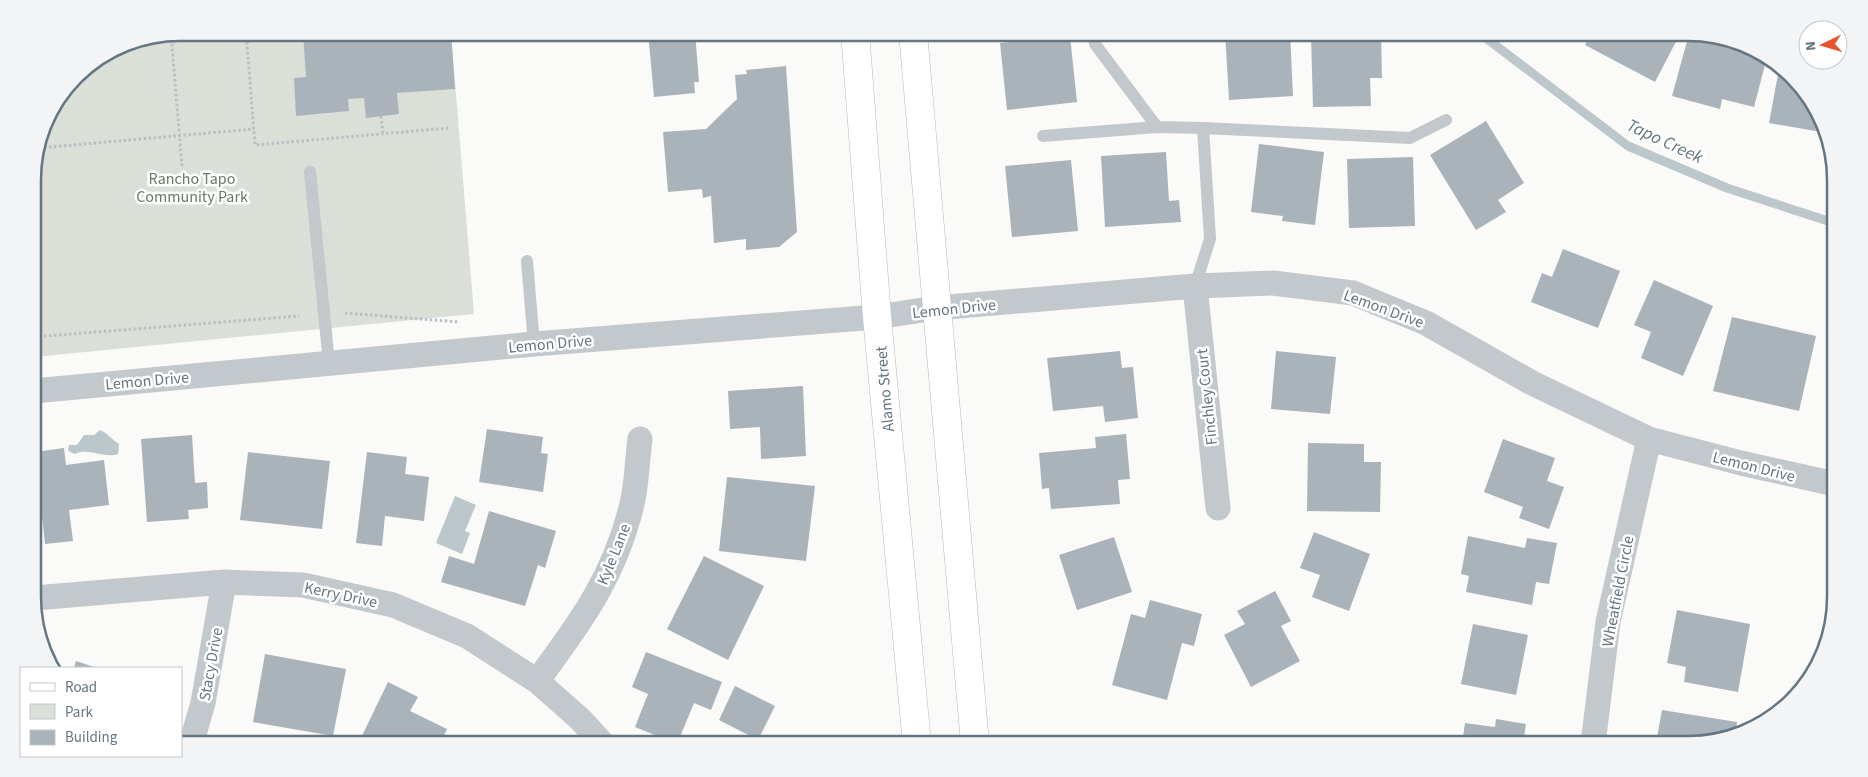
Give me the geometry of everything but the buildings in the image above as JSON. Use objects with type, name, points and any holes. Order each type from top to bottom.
[{"type":"main road","name":"Alamo Street","points":[[856,41],[877,317],[916,736]]},
{"type":"main road","points":[[914,41],[974,735]]},
{"type":"street","name":"Lemon Drive","points":[[41,390],[534,344],[877,317],[936,308],[1195,286],[1273,282],[1353,294],[1426,322],[1532,383],[1649,439],[1741,463],[1827,482]]},
{"type":"street","name":"Finchley Court","points":[[1195,286],[1218,508]]},
{"type":"street","name":"Wheatfield Circle","points":[[1594,735],[1608,622],[1649,439]]},
{"type":"street","name":"Kyle Lane","points":[[537,681],[585,616],[613,564],[632,503],[640,440]]},
{"type":"street","name":"Kerry Drive","points":[[41,597],[224,582],[303,585],[393,604],[467,636],[537,681],[580,719],[595,736]]},
{"type":"street","name":"Stacy Drive","points":[[193,736],[203,704],[224,582]]},
{"type":"lane","points":[[1094,41],[1157,127]]},
{"type":"lane","points":[[1043,136],[1157,127],[1410,138],[1446,120]]},
{"type":"lane","points":[[1195,286],[1210,239],[1203,128]]},
{"type":"lane","points":[[310,172],[329,363]]},
{"type":"lane","points":[[527,261],[534,344]]},
{"type":"path","points":[[172,41],[182,166]]},
{"type":"path","points":[[247,41],[255,144],[449,128]]},
{"type":"path","points":[[381,116],[383,133]]},
{"type":"path","points":[[45,147],[254,129]]},
{"type":"path","points":[[337,312],[466,322]]},
{"type":"path","points":[[42,336],[299,316]]},
{"type":"green space","name":"Rancho Tapo Community Park","points":[[452,41],[474,314],[42,356],[42,171],[46,144],[52,127],[70,96],[82,82],[103,65],[127,52],[162,42]]},
{"type":"shaded area","points":[[100,430],[119,444],[118,454],[107,455],[80,452],[75,454],[68,451],[69,445],[77,445],[84,435],[94,435]]},
{"type":"shaded area","points":[[455,496],[476,505],[465,531],[470,533],[462,554],[436,543]]},
{"type":"waterway","name":"Tapo Creek","points":[[1490,41],[1628,146],[1727,188],[1827,221]]}]
